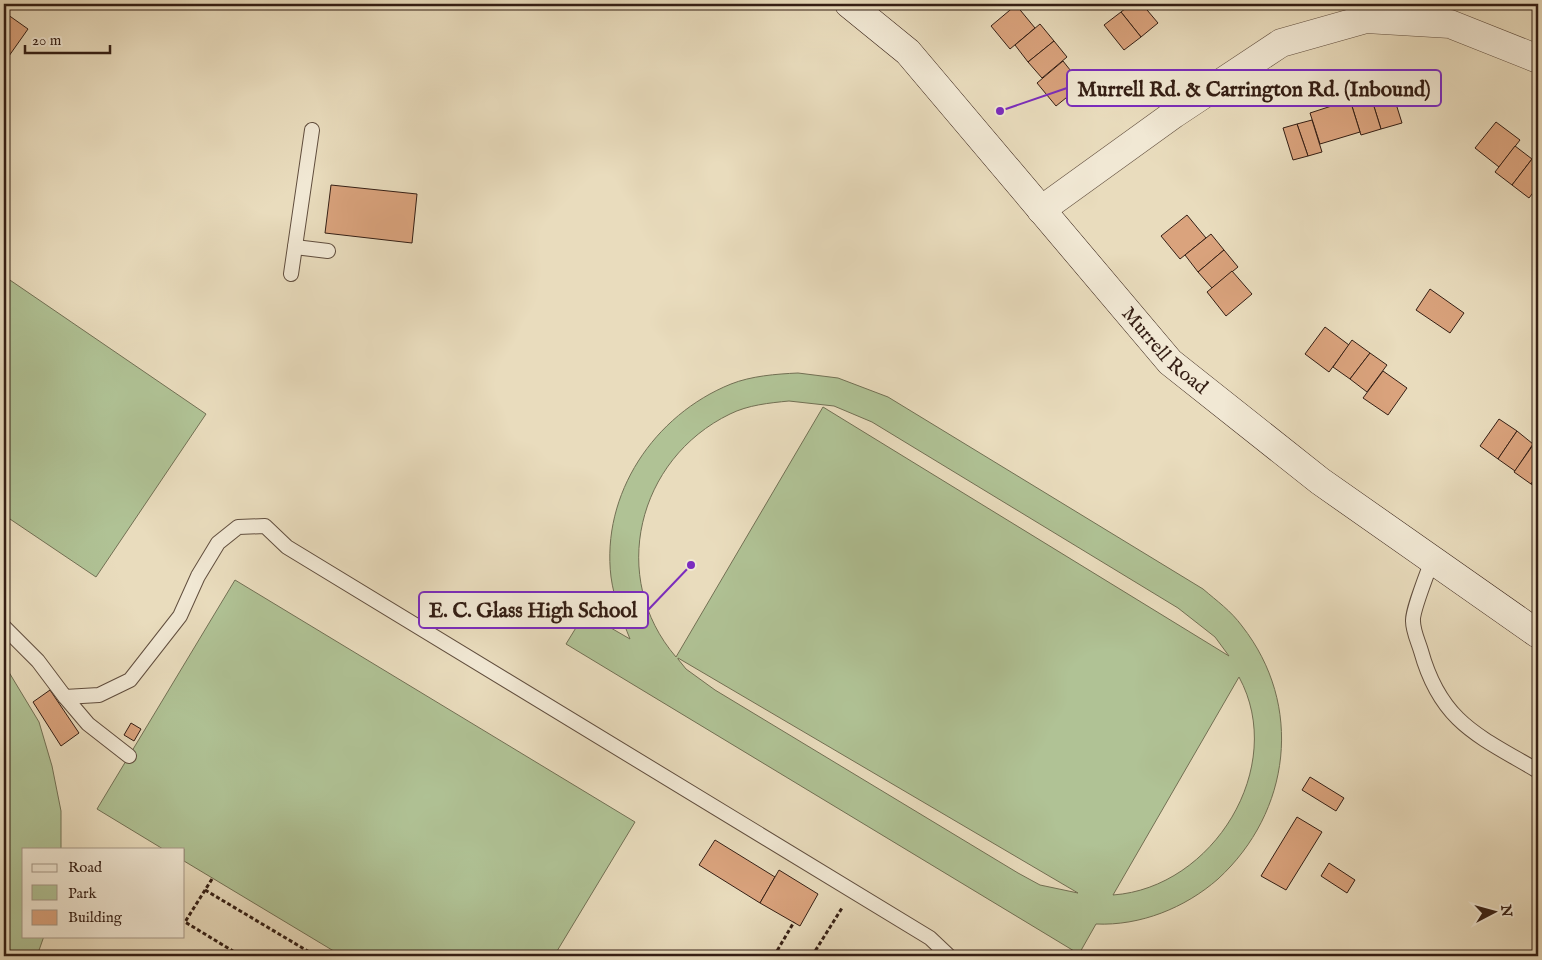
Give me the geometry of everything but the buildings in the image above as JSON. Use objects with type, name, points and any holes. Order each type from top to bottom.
[{"type":"street","name":"Murrell Road","points":[[849,4],[908,52],[1170,362],[1320,481],[1538,634]]},
{"type":"street","points":[[1041,210],[1174,114],[1280,44],[1366,19],[1450,24],[1538,59]]},
{"type":"lane","points":[[291,274],[312,130]]},
{"type":"lane","points":[[295,247],[328,251]]},
{"type":"lane","points":[[65,697],[99,694],[130,680],[180,616],[198,576],[218,543],[238,526],[264,526],[287,547],[930,938],[949,956]]},
{"type":"lane","points":[[1432,560],[1412,620],[1427,672],[1435,690],[1449,710],[1467,729],[1538,771]]},
{"type":"lane","points":[[4,627],[38,661],[88,724],[129,756]]},
{"type":"path","points":[[212,879],[185,922],[241,956]]},
{"type":"path","points":[[205,890],[316,956]]},
{"type":"path","points":[[812,956],[843,906]]},
{"type":"path","points":[[774,956],[794,922]]},
{"type":"green space","points":[[4,276],[206,414],[96,577],[4,515]]},
{"type":"green space","points":[[798,373],[838,378],[888,397],[1203,589],[1224,606],[1238,621],[1262,657],[1275,689],[1281,723],[1281,757],[1274,790],[1261,822],[1243,852],[1218,879],[1191,899],[1161,913],[1129,922],[1096,924],[1079,954],[566,644],[585,613],[630,639],[612,585],[610,546],[615,516],[624,488],[638,461],[657,437],[678,416],[703,398],[731,384],[755,377]],"holes":[[[789,401],[834,406],[872,422],[1178,608],[1215,637],[1229,656],[823,407],[676,657],[655,626],[643,592],[639,557],[643,523],[654,490],[673,460],[698,434],[730,414],[744,408]],[[678,658],[1078,893],[1040,885],[1018,873],[715,690],[686,669]],[[1239,677],[1252,712],[1254,748],[1247,784],[1232,817],[1210,847],[1182,871],[1149,887],[1113,895]]]},
{"type":"green space","points":[[235,580],[635,822],[554,956],[342,956],[185,862],[185,848],[161,848],[97,809]]},
{"type":"green space","points":[[4,664],[39,722],[52,766],[61,811],[61,848],[22,848],[22,938],[43,938],[37,956],[4,956]]},
{"type":"place","name":"Murrell Rd. & Carrington Rd. (Inbound)","points":[[1000,111]]},
{"type":"place","name":"E. C. Glass High School","points":[[691,565]]}]
